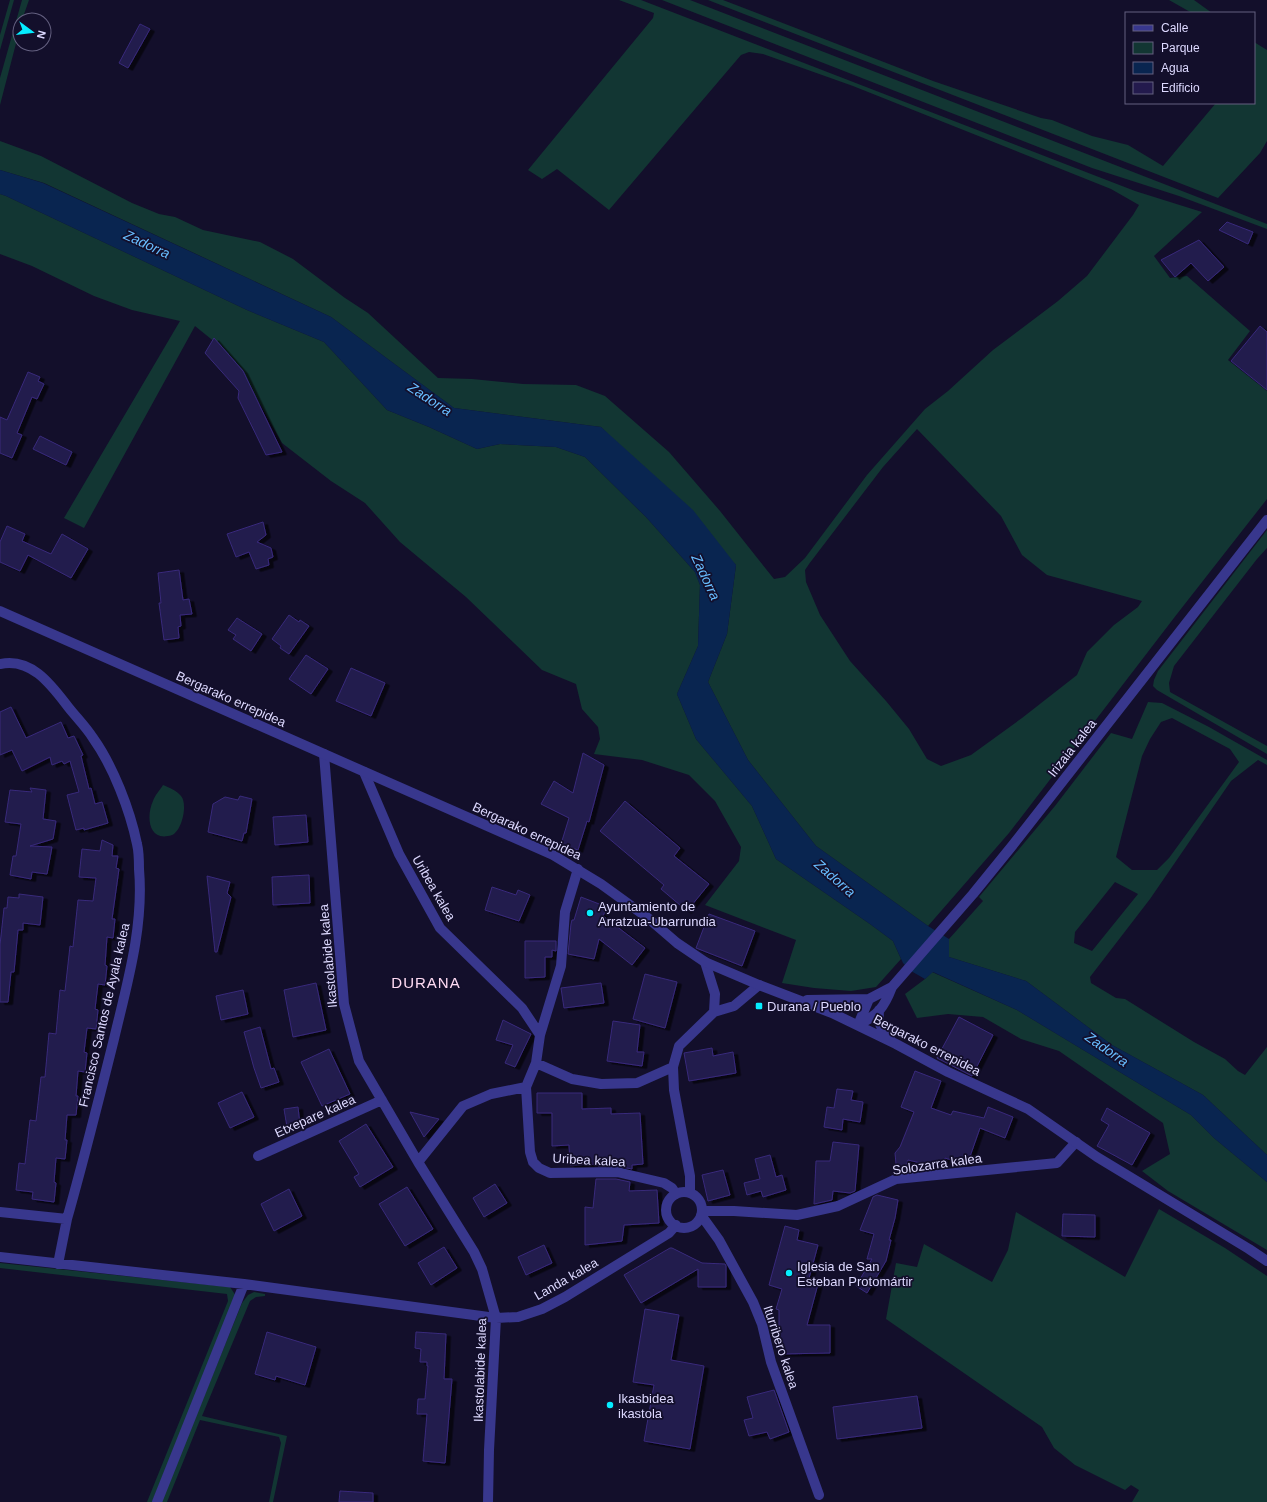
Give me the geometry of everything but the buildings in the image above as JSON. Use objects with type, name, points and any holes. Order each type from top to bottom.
[{"type":"street","name":"Irizaia kalea","points":[[858,1025],[870,1018],[885,1004],[892,987],[974,894],[1267,520]]},
{"type":"street","name":"Bergarako errepidea","points":[[0,611],[553,855],[578,869],[648,918],[677,943],[705,962],[759,985],[802,1000],[858,1025],[948,1072],[1028,1109],[1076,1142],[1267,1261]]},
{"type":"street","name":"Francisco Santos de Ayala kalea","points":[[0,664],[20,663],[36,671],[51,685],[94,738],[115,778],[126,804],[138,845],[140,880],[139,918],[131,969],[88,1144],[67,1219],[58,1264]]},
{"type":"street","name":"Ikastolabide kalea","points":[[324,754],[344,1004],[359,1061],[418,1162],[474,1252],[482,1269],[496,1318],[489,1450],[488,1502]]},
{"type":"street","name":"Uribea kalea","points":[[364,772],[399,854],[440,928],[522,1008],[540,1035]]},
{"type":"street","name":"Uribea kalea","points":[[578,869],[565,912],[561,966],[540,1035],[536,1063],[526,1087],[530,1152],[533,1162],[539,1168],[550,1173],[617,1172],[664,1183],[672,1188],[676,1194]]},
{"type":"street","points":[[705,962],[715,994],[714,1012]]},
{"type":"street","points":[[690,1193],[690,1176],[674,1090],[673,1068],[678,1046],[714,1012],[734,1006],[759,985]]},
{"type":"street","name":"Irizaia kalea","points":[[802,1000],[869,999],[892,987]]},
{"type":"street","points":[[858,1025],[869,999]]},
{"type":"street","points":[[880,1010],[878,1021],[882,1029],[896,1044]]},
{"type":"street","points":[[536,1063],[572,1079],[601,1084],[637,1082],[673,1068]]},
{"type":"street","points":[[418,1162],[463,1106],[491,1094],[526,1087]]},
{"type":"street","name":"Etxepare kalea","points":[[258,1156],[382,1100]]},
{"type":"street","name":"Solozarra kalea","points":[[701,1213],[734,1211],[797,1215],[838,1206],[896,1179],[1057,1163],[1076,1142]]},
{"type":"street","points":[[681,1192],[690,1193],[699,1200],[701,1213],[698,1220],[689,1227],[676,1225],[669,1219],[666,1208],[668,1202],[676,1194],[681,1192]]},
{"type":"street","points":[[0,1212],[67,1219]]},
{"type":"street","name":"Iturribero kalea","points":[[701,1213],[719,1240],[753,1302],[762,1324],[772,1362],[819,1495]]},
{"type":"street","name":"Landa kalea","points":[[0,1257],[244,1284],[496,1318],[518,1317],[542,1309],[565,1297],[669,1233],[676,1225]]},
{"type":"street","points":[[156,1502],[244,1284]]},
{"type":"green space","points":[[10,0],[14,0],[0,50],[0,35]]},
{"type":"green space","points":[[22,0],[29,0],[25,12],[19,12]]},
{"type":"green space","points":[[619,0],[641,0],[1135,191],[1202,212],[1154,256],[1170,278],[1187,276],[1250,331],[1228,360],[1267,391],[1267,499],[1009,833],[928,926],[816,846],[748,760],[708,682],[727,634],[736,565],[601,427],[454,408],[331,317],[44,183],[0,170],[0,141],[41,156],[132,203],[159,214],[175,217],[203,230],[260,242],[293,259],[345,298],[368,313],[438,378],[472,379],[523,384],[576,385],[605,396],[669,452],[720,511],[774,579],[785,577],[805,558],[867,475],[925,409],[948,391],[993,350],[1058,301],[1087,276],[1139,205],[1111,189],[853,86],[763,54],[749,52],[741,55],[609,210],[557,169],[542,179],[528,170],[653,18],[654,13]],"holes":[[[917,429],[1001,516],[1022,555],[1047,575],[1142,601],[1138,607],[1114,625],[1087,652],[1077,675],[971,755],[941,766],[927,759],[909,729],[850,661],[820,615],[806,582],[805,570],[883,467]]]},
{"type":"green space","points":[[662,0],[690,0],[1267,224],[1267,229],[1179,196],[1092,168]]},
{"type":"green space","points":[[708,0],[723,0],[933,81],[1041,118],[1052,120],[1092,136],[1128,145],[1163,166],[1215,104],[1255,104],[1255,43],[1267,50],[1267,141],[1260,153],[1218,198]]},
{"type":"green space","points":[[1169,0],[1194,0],[1211,12],[1190,12]]},
{"type":"green space","points":[[12,35],[12,52],[14,52],[0,105],[0,78]]},
{"type":"green space","points":[[0,194],[247,310],[324,342],[387,410],[477,449],[500,444],[556,447],[585,457],[646,517],[695,572],[700,585],[698,646],[677,694],[696,739],[752,806],[776,859],[893,941],[901,959],[876,987],[851,991],[814,988],[782,983],[796,940],[705,905],[739,861],[741,847],[715,801],[689,775],[642,760],[594,754],[600,739],[598,727],[582,709],[576,684],[542,670],[466,597],[400,542],[365,503],[331,481],[282,443],[242,372],[216,343],[195,326],[84,528],[64,518],[180,321],[132,310],[94,296],[32,266],[0,254]]},
{"type":"green space","points":[[1267,530],[1267,548],[1174,666],[1169,683],[1170,692],[1267,746],[1267,754],[1157,690],[1153,686],[1158,671]]},
{"type":"green space","points":[[1148,702],[1162,703],[1209,727],[1267,760],[1267,765],[1258,760],[1231,781],[1150,899],[1090,977],[1091,983],[1116,998],[1125,999],[1194,1042],[1225,1059],[1238,1071],[1245,1075],[1267,1047],[1267,1155],[1203,1095],[1112,1045],[1026,981],[949,957],[949,939],[983,901],[979,897],[1055,806],[1111,733],[1132,739]],"holes":[[[1172,718],[1230,749],[1239,762],[1169,858],[1157,870],[1132,870],[1116,857],[1142,756],[1150,739],[1161,722]],[[1115,882],[1138,894],[1092,951],[1074,943],[1075,932]]]},
{"type":"green space","points":[[163,785],[173,789],[179,794],[184,805],[183,817],[176,833],[164,836],[158,835],[154,832],[151,827],[150,820],[153,801]]},
{"type":"green space","points":[[932,972],[1017,1010],[1191,1115],[1214,1138],[1267,1182],[1267,1250],[1168,1191],[1142,1171],[1170,1154],[1163,1123],[1059,1051],[1021,1039],[983,1017],[948,1014],[917,1018],[905,994]]},
{"type":"green space","points":[[1159,1209],[1225,1248],[1267,1276],[1267,1502],[1132,1502],[1139,1490],[1131,1485],[1125,1490],[1075,1465],[1054,1448],[1042,1427],[886,1319],[896,1263],[917,1267],[924,1244],[992,1282],[1008,1250],[1016,1212],[1125,1277]]},
{"type":"green space","points":[[0,1263],[230,1287],[236,1296],[152,1502],[147,1502],[228,1301],[227,1294],[0,1268]]},
{"type":"green space","points":[[254,1292],[265,1294],[265,1296],[256,1297],[250,1301],[202,1416],[287,1436],[273,1502],[269,1502],[281,1443],[279,1437],[200,1420],[167,1502],[161,1502],[242,1303],[248,1295]]},
{"type":"water","name":"Zadorra","points":[[0,170],[43,183],[331,317],[454,408],[601,427],[693,510],[736,565],[727,634],[708,682],[748,760],[816,846],[928,926],[949,939],[949,957],[1026,981],[1112,1045],[1203,1095],[1267,1155],[1267,1182],[1214,1138],[1191,1115],[1017,1010],[933,972],[925,979],[911,971],[903,963],[893,941],[776,859],[752,806],[696,739],[677,694],[698,646],[700,585],[695,572],[646,517],[585,457],[556,447],[500,444],[477,449],[387,410],[324,342],[247,310],[0,194]]},
{"type":"place","name":"Ayuntamiento de Arratzua-Ubarrundia","points":[[590,913]]},
{"type":"place","name":"Durana / Pueblo","points":[[759,1006]]},
{"type":"place","name":"Iglesia de San Esteban Protomártir","points":[[789,1273]]},
{"type":"place","name":"Ikasbidea ikastola","points":[[610,1405]]},
{"type":"district","name":"DURANA","points":[[426,982]]}]
